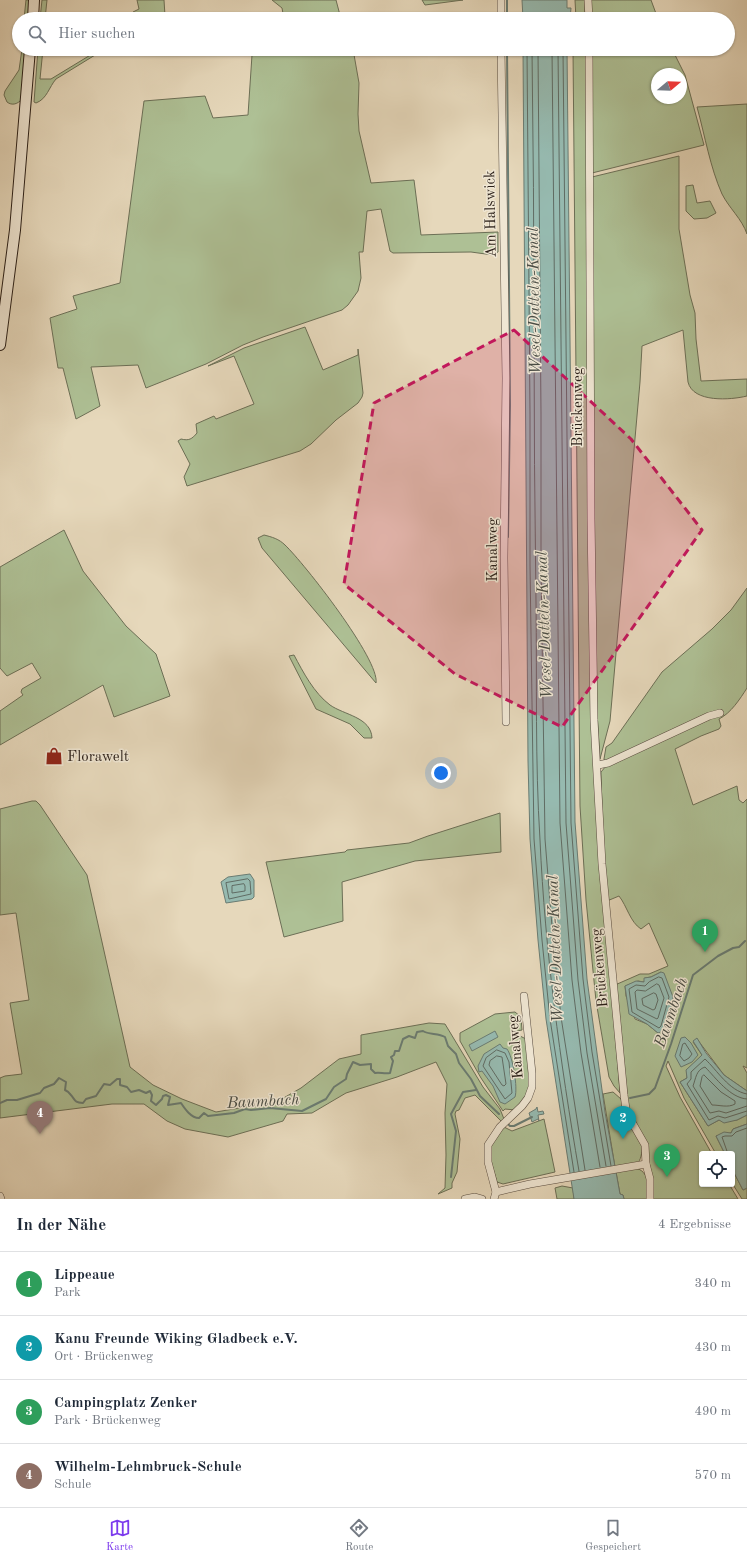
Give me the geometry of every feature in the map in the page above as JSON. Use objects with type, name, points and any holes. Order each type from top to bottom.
[{"type":"main road","points":[[33,12],[34,0]]},
{"type":"main road","points":[[0,345],[15,230],[29,56]]},
{"type":"street","points":[[501,0],[501,12]]},
{"type":"street","points":[[588,0],[589,12]]},
{"type":"street","name":"Am Halswick","points":[[501,56],[506,378]]},
{"type":"street","name":"Brückenweg","points":[[589,56],[594,720],[598,765],[602,864],[624,1095],[629,1117],[645,1145],[646,1164],[650,1179],[650,1199]]},
{"type":"street","name":"Kanalweg","points":[[506,378],[504,558],[506,722]]},
{"type":"street","points":[[598,765],[608,763],[709,716],[720,713]]},
{"type":"street","name":"Kanalweg","points":[[495,1196],[488,1162],[488,1145],[500,1127],[522,1106],[528,1098],[532,1087],[532,1073],[524,996]]},
{"type":"street","points":[[495,1196],[568,1178],[646,1164]]},
{"type":"street","points":[[465,1199],[475,1197],[482,1199]]},
{"type":"highlighted area","points":[[514,330],[631,439],[702,530],[562,727],[455,674],[344,584],[374,403]]},
{"type":"green space","points":[[26,0],[30,0],[29,12],[25,12]]},
{"type":"green space","points":[[42,0],[47,0],[46,12],[41,12]]},
{"type":"green space","points":[[137,0],[164,0],[165,12],[133,12],[139,9]]},
{"type":"green space","points":[[272,0],[336,0],[339,12],[283,12],[282,8]]},
{"type":"green space","points":[[422,0],[463,0],[425,5]]},
{"type":"green space","points":[[575,0],[585,0],[585,12],[576,12]]},
{"type":"green space","points":[[590,0],[651,0],[655,12],[590,12]]},
{"type":"green space","points":[[21,56],[25,56],[22,99],[17,103],[11,104],[7,102],[4,95],[5,91],[19,70]]},
{"type":"green space","points":[[37,56],[42,56],[40,79],[51,79],[89,56],[93,56],[56,79],[43,99],[36,103],[34,102]]},
{"type":"green space","points":[[252,56],[354,56],[359,83],[359,131],[371,183],[414,180],[421,235],[498,232],[498,252],[493,255],[471,252],[393,253],[390,251],[381,209],[367,211],[363,252],[359,252],[361,278],[358,291],[348,305],[342,310],[263,337],[243,345],[206,364],[146,388],[138,365],[91,367],[100,406],[76,419],[63,368],[58,368],[50,318],[77,309],[73,296],[120,283],[144,101],[205,96],[213,118],[248,115]]},
{"type":"green space","points":[[573,56],[586,56],[592,716],[620,1093],[609,1077],[596,1001],[586,900],[580,806]]},
{"type":"green space","points":[[591,56],[676,56],[682,68],[651,68],[651,104],[687,104],[687,82],[704,145],[592,173]]},
{"type":"green space","points":[[747,104],[747,234],[742,223],[722,194],[718,184],[697,107]]},
{"type":"green space","points":[[679,156],[679,229],[690,295],[695,313],[696,339],[701,381],[747,379],[747,396],[723,399],[705,397],[697,394],[691,389],[688,382],[683,330],[642,346],[610,721],[600,759],[597,713],[594,565],[592,177]]},
{"type":"green space","points":[[693,185],[697,203],[710,201],[716,213],[707,218],[694,219],[686,211],[686,186]]},
{"type":"green space","points":[[305,327],[323,370],[358,355],[358,349],[363,393],[358,403],[336,420],[311,444],[300,451],[187,486],[184,477],[190,464],[178,441],[181,439],[188,440],[194,437],[197,433],[196,424],[214,416],[216,419],[254,404],[234,356],[208,366],[244,348]]},
{"type":"green space","points":[[64,530],[83,571],[126,626],[156,654],[170,696],[114,717],[103,685],[0,745],[0,711],[23,695],[21,692],[22,689],[41,678],[32,663],[7,676],[0,668],[0,567]]},
{"type":"green space","points":[[264,535],[273,537],[283,543],[308,571],[354,634],[374,671],[376,683],[262,548],[258,538]]},
{"type":"green space","points":[[747,588],[747,688],[731,709],[719,719],[721,726],[719,729],[675,749],[693,805],[737,786],[739,800],[743,803],[747,799],[747,1068],[743,1066],[747,1073],[747,1091],[724,1075],[697,1039],[693,1042],[702,1055],[687,1070],[687,1078],[680,1082],[708,1126],[719,1120],[737,1120],[747,1115],[747,1124],[733,1129],[731,1133],[716,1136],[724,1151],[714,1151],[684,1098],[668,1061],[666,1066],[680,1097],[710,1151],[699,1151],[699,1187],[731,1187],[738,1199],[652,1199],[651,1171],[629,1113],[615,985],[640,974],[649,974],[668,966],[649,923],[641,929],[637,926],[619,896],[607,901],[601,772],[606,766],[604,759],[606,747],[612,743],[662,672],[712,629],[731,610]],"holes":[[[661,972],[658,1033],[647,1024],[635,1019],[626,996],[625,986],[638,981],[644,982],[645,978]]]},
{"type":"green space","points":[[294,655],[309,682],[319,695],[330,705],[356,717],[367,725],[372,738],[364,738],[350,724],[316,709],[289,656]]},
{"type":"green space","points":[[36,801],[40,805],[87,875],[130,1067],[153,1085],[182,1099],[216,1112],[273,1104],[301,1088],[339,1059],[361,1054],[361,1035],[429,1023],[445,1024],[483,1087],[500,1109],[504,1119],[502,1122],[475,1095],[465,1098],[459,1110],[456,1111],[455,1114],[460,1139],[457,1172],[452,1183],[452,1188],[438,1194],[445,1188],[445,1113],[447,1084],[436,1062],[397,1077],[346,1093],[312,1113],[287,1114],[283,1121],[228,1137],[185,1129],[167,1121],[144,1104],[112,1104],[0,1118],[0,1078],[22,1074],[10,1003],[29,1000],[16,913],[0,915],[0,809]]},
{"type":"green space","points":[[500,813],[501,852],[415,861],[342,882],[343,921],[284,937],[266,862],[345,852],[347,850],[409,843]]},
{"type":"green space","points":[[515,1012],[521,1017],[522,1030],[517,1031],[518,1035],[526,1039],[530,1069],[530,1085],[525,1098],[515,1110],[505,1109],[503,1111],[481,1078],[460,1041],[460,1033],[495,1014]]},
{"type":"green space","points":[[613,1092],[621,1099],[642,1143],[641,1156],[638,1163],[615,1167],[603,1094]]},
{"type":"green space","points":[[544,1119],[555,1172],[503,1184],[497,1182],[491,1162],[491,1145],[504,1127],[512,1131]]},
{"type":"green space","points":[[635,1168],[643,1172],[646,1176],[648,1185],[648,1199],[624,1199],[623,1195],[620,1194],[616,1172]]},
{"type":"green space","points":[[735,1175],[743,1190],[747,1188],[747,1199],[742,1199],[734,1187]]},
{"type":"green space","points":[[562,1186],[573,1188],[574,1199],[557,1199],[555,1188]]},
{"type":"water","points":[[522,0],[567,0],[567,8],[571,8],[571,12],[523,12]]},
{"type":"water","name":"Wesel-Datteln-Kanal","points":[[523,56],[567,56],[575,822],[587,979],[605,1112],[620,1194],[623,1195],[624,1199],[574,1199],[546,1019],[530,839],[528,761]]},
{"type":"water","points":[[250,874],[254,880],[254,897],[252,899],[226,903],[221,882],[228,877]]},
{"type":"water","points":[[661,972],[664,973],[673,997],[673,1003],[663,1031],[658,1033],[647,1024],[629,1014],[625,986],[636,981],[644,982],[644,978],[651,977]]},
{"type":"water","points":[[495,1031],[498,1037],[472,1051],[469,1045]]},
{"type":"water","points":[[685,1037],[691,1043],[698,1055],[692,1062],[681,1067],[675,1056],[681,1038]]},
{"type":"water","points":[[697,1038],[706,1053],[724,1075],[747,1091],[747,1115],[737,1120],[724,1123],[719,1120],[708,1126],[680,1082],[687,1078],[686,1070],[702,1055],[693,1041]]},
{"type":"water","points":[[500,1044],[503,1048],[507,1049],[509,1053],[513,1065],[515,1080],[515,1097],[505,1104],[500,1102],[493,1086],[482,1071],[479,1072],[478,1066],[484,1054]]},
{"type":"water","points":[[537,1107],[538,1112],[543,1111],[544,1114],[538,1115],[539,1121],[538,1119],[532,1122],[529,1113]]},
{"type":"water","points":[[747,1124],[747,1188],[743,1190],[735,1175],[735,1151],[724,1151],[716,1136],[724,1132],[731,1133],[733,1129]]},
{"type":"waterway","points":[[507,0],[507,12]]},
{"type":"waterway","points":[[507,56],[510,405],[508,537]]},
{"type":"waterway","name":"Baumbach","points":[[630,1098],[649,1094],[655,1088],[693,975],[718,956],[733,948],[739,947],[745,941]]},
{"type":"waterway","name":"Baumbach","points":[[0,1103],[7,1100],[17,1100],[40,1093],[44,1088],[54,1084],[59,1078],[66,1082],[65,1090],[76,1101],[83,1103],[86,1099],[96,1096],[104,1084],[110,1085],[117,1079],[120,1079],[120,1085],[127,1087],[131,1092],[139,1090],[146,1093],[150,1091],[152,1095],[151,1101],[156,1105],[163,1096],[166,1095],[170,1097],[168,1105],[181,1103],[188,1113],[196,1118],[199,1118],[204,1113],[208,1116],[234,1113],[245,1109],[251,1110],[270,1108],[302,1111],[326,1099],[334,1087],[346,1079],[353,1062],[360,1065],[371,1064],[371,1069],[375,1073],[390,1073],[393,1061],[391,1057],[394,1055],[395,1051],[399,1051],[403,1039],[409,1036],[415,1038],[417,1032],[423,1031],[445,1037],[448,1046],[456,1054],[459,1063],[471,1079],[480,1096],[499,1114]]},
{"type":"waterway","points":[[451,1177],[456,1131],[451,1114],[463,1092],[476,1090]]},
{"type":"waterway","name":"Baumbach","points":[[508,1124],[510,1126],[514,1126],[532,1117]]},
{"type":"place","name":"Florawelt","points":[[54,756]]},
{"type":"place","name":"Lippeaue","points":[[705,952]]},
{"type":"place","name":"Wilhelm-Lehmbruck-Schule","points":[[40,1134]]},
{"type":"place","name":"Kanu Freunde Wiking Gladbeck e.V.","points":[[623,1139]]},
{"type":"place","name":"Campingplatz Zenker","points":[[667,1177]]}]
